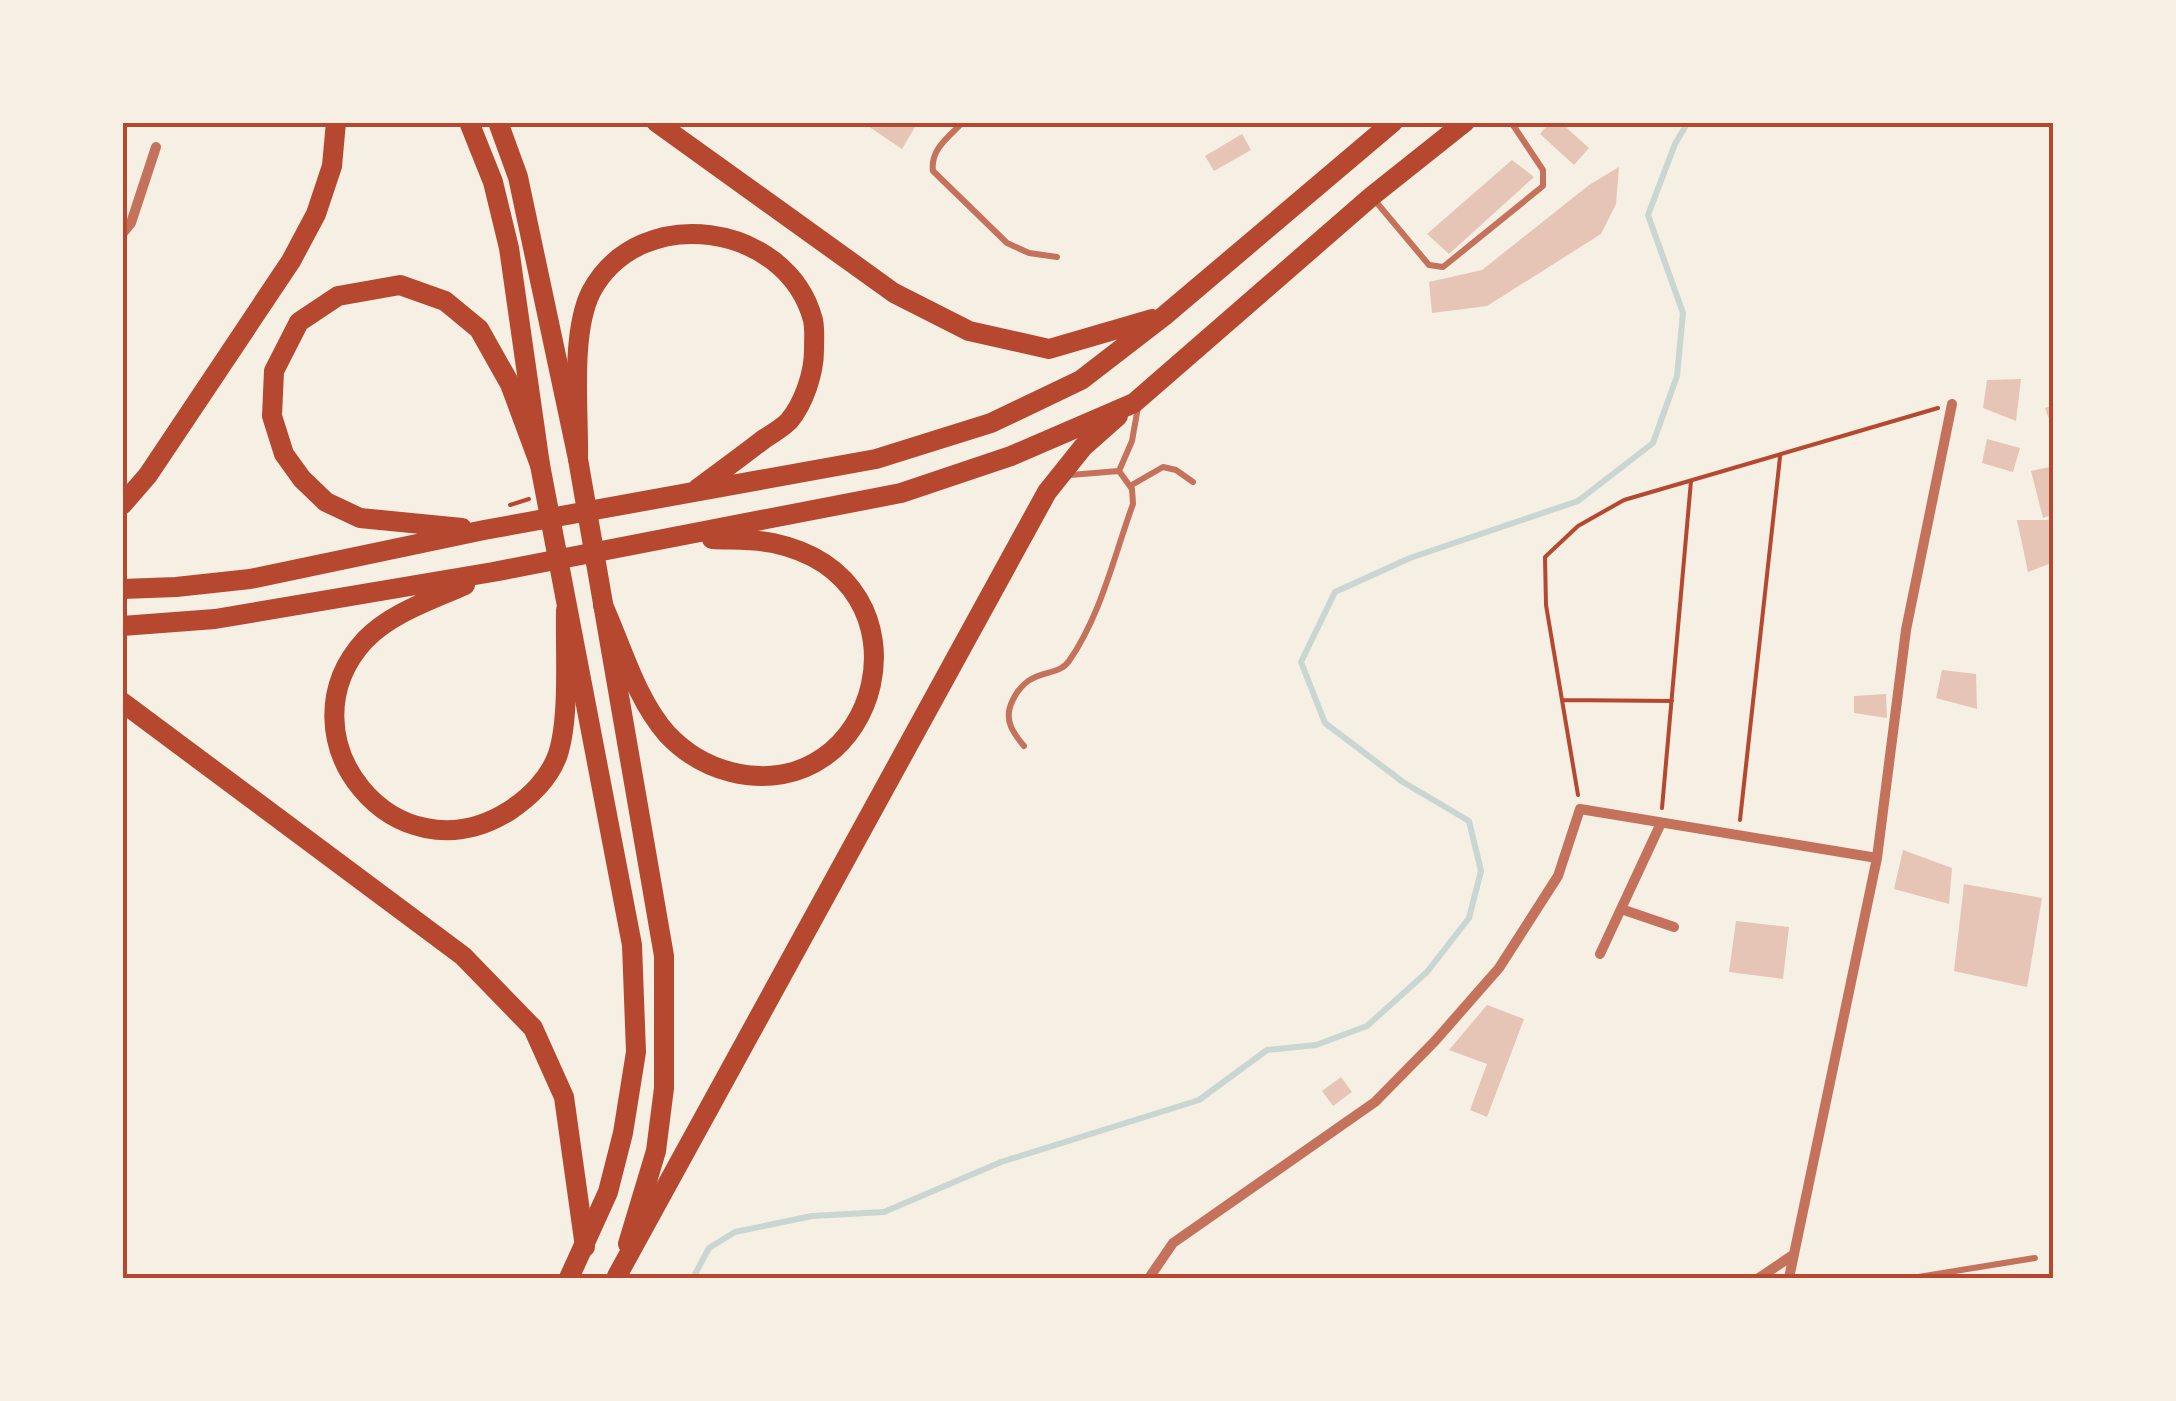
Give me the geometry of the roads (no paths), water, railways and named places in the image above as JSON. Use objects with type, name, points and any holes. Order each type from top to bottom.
[{"type":"main road","points":[[122,505],[148,475],[290,261],[316,214],[332,166],[336,122]]},
{"type":"main road","points":[[469,122],[493,182],[509,248],[540,465],[632,945],[636,1052],[623,1134],[608,1192],[568,1278]]},
{"type":"main road","points":[[498,122],[518,177],[578,459],[664,956],[664,1088],[656,1151],[616,1277]]},
{"type":"main road","points":[[122,589],[250,579],[484,530],[876,459],[991,423],[1081,380],[1164,316],[1393,122]]},
{"type":"main road","points":[[616,1277],[1038,510],[1061,476],[1083,448],[1136,401],[1372,196],[1465,122]]},
{"type":"main road","points":[[658,123],[894,293],[969,330],[1049,350],[1164,316]]},
{"type":"main road","points":[[578,459],[580,336],[591,294],[613,264],[642,242],[677,233],[709,232],[742,243],[776,263],[801,292],[814,322],[814,365],[789,421],[692,492]]},
{"type":"main road","points":[[484,530],[360,518],[326,502],[302,479],[284,454],[272,416],[274,371],[300,322],[338,296],[400,286],[445,301],[479,329],[510,384],[540,465]]},
{"type":"main road","points":[[122,626],[215,619],[522,567],[917,488],[996,462],[1136,401]]},
{"type":"main road","points":[[603,604],[648,707],[665,732],[713,768],[749,776],[779,775],[816,762],[840,744],[862,714],[873,683],[875,651],[868,614],[845,578],[809,555],[772,542],[680,538]]},
{"type":"main road","points":[[493,572],[396,616],[366,640],[347,668],[337,697],[336,734],[340,750],[361,792],[387,813],[421,828],[458,831],[492,822],[522,802],[546,777],[558,754],[564,721],[566,610]]},
{"type":"main road","points":[[122,702],[463,956],[534,1028],[564,1096],[585,1247]]},
{"type":"street","points":[[122,234],[130,222],[156,146]]},
{"type":"street","points":[[1789,1278],[1877,858],[1906,630],[1952,404]]},
{"type":"street","points":[[1149,1278],[1173,1244],[1375,1102],[1435,1041],[1499,968],[1558,876],[1580,809],[1877,858]]},
{"type":"street","points":[[1600,954],[1661,822]]},
{"type":"street","points":[[1621,909],[1674,928]]},
{"type":"street","points":[[1758,1278],[1793,1255]]},
{"type":"lane","points":[[963,122],[938,148],[932,159],[934,170],[1007,244],[1056,258]]},
{"type":"lane","points":[[1372,196],[1429,265],[1442,267],[1543,186],[1543,170],[1511,122]]},
{"type":"lane","points":[[1119,471],[1132,441],[1136,401]]},
{"type":"lane","points":[[1130,486],[1162,467],[1176,470],[1193,482]]},
{"type":"lane","points":[[1061,476],[1119,471]]},
{"type":"lane","points":[[1024,746],[1012,731],[1011,703],[1033,675],[1065,666],[1096,613],[1134,504],[1130,486],[1119,471]]},
{"type":"lane","points":[[1912,1278],[2035,1258]]},
{"type":"waterway","points":[[693,1278],[709,1248],[735,1232],[812,1216],[884,1212],[1001,1162],[1199,1100],[1267,1050],[1316,1045],[1367,1026],[1427,972],[1469,918],[1481,871],[1469,821],[1403,782],[1325,723],[1301,662],[1335,592],[1410,558],[1578,501],[1653,443],[1677,376],[1683,313],[1648,215],[1675,144],[1688,122]]}]
